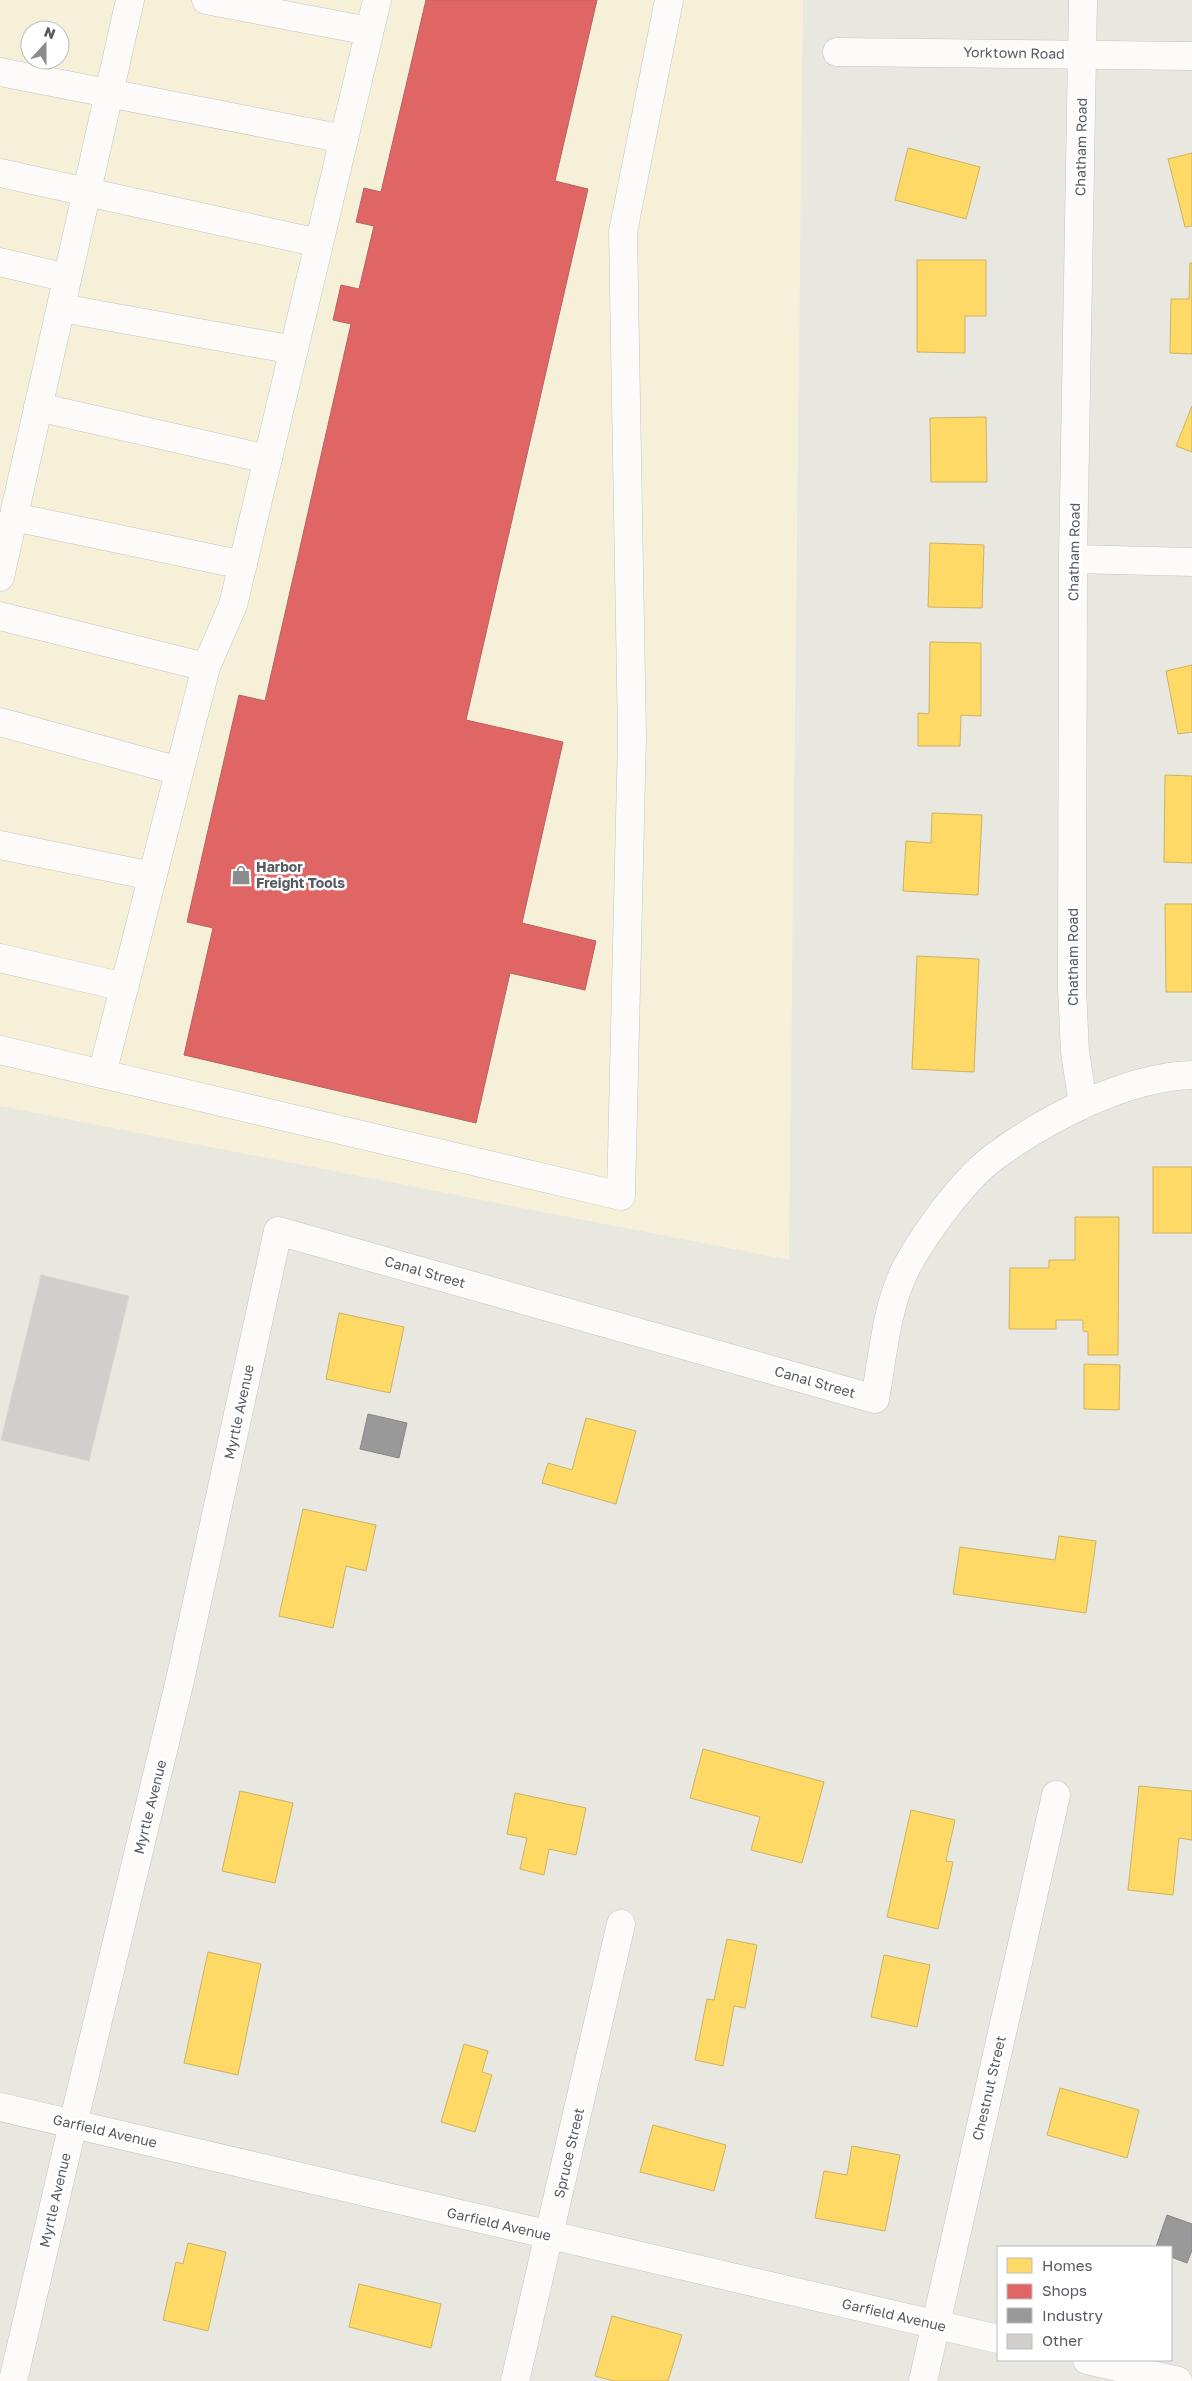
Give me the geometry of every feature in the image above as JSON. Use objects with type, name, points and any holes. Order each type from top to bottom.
[{"type":"street","points":[[0,576],[130,0]]},
{"type":"street","points":[[206,0],[369,31]]},
{"type":"street","points":[[102,1074],[206,667],[233,605],[377,0]]},
{"type":"street","points":[[0,1050],[620,1196],[632,737],[622,232],[669,0]]},
{"type":"street","name":"Chatham Road","points":[[1082,1104],[1075,1052],[1072,988],[1073,559],[1083,0]]},
{"type":"street","name":"Yorktown Road","points":[[837,52],[1192,56]]},
{"type":"street","points":[[0,72],[344,139]]},
{"type":"street","points":[[0,173],[319,243]]},
{"type":"street","points":[[0,262],[68,278]]},
{"type":"street","points":[[61,308],[294,350]]},
{"type":"street","points":[[38,407],[268,459]]},
{"type":"street","points":[[14,517],[243,565]]},
{"type":"street","points":[[1073,559],[1192,562]]},
{"type":"street","points":[[0,616],[206,667]]},
{"type":"street","points":[[0,722],[179,771]]},
{"type":"street","points":[[0,845],[152,876]]},
{"type":"street","points":[[0,958],[124,987]]},
{"type":"street","name":"Canal Street","points":[[278,1231],[875,1399],[892,1309],[907,1267],[934,1225],[961,1190],[993,1157],[1082,1104],[1130,1085],[1178,1076],[1192,1076]]},
{"type":"street","name":"Myrtle Avenue","points":[[13,2381],[180,1680],[278,1231]]},
{"type":"street","name":"Chestnut Street","points":[[922,2381],[1056,1795]]},
{"type":"street","name":"Spruce Street","points":[[515,2381],[621,1924]]},
{"type":"street","name":"Garfield Avenue","points":[[0,2107],[997,2339]]},
{"type":"street","points":[[1091,2361],[1178,2381]]},
{"type":"shaded area","points":[[0,0],[803,0],[789,1260],[0,1106]]},
{"type":"building: Homes","points":[[908,148],[980,167],[966,219],[895,200]]},
{"type":"building: Homes","points":[[1192,153],[1192,226],[1185,227],[1168,159]]},
{"type":"building: Homes","points":[[917,260],[986,260],[986,316],[965,316],[965,353],[917,352]]},
{"type":"building: Homes","points":[[1190,263],[1192,263],[1192,354],[1170,353],[1171,299],[1189,299]]},
{"type":"building: Homes","points":[[1192,406],[1192,452],[1176,446]]},
{"type":"building: Homes","points":[[986,417],[987,482],[931,482],[930,418]]},
{"type":"building: Homes","points":[[930,543],[984,545],[982,608],[928,607]]},
{"type":"building: Homes","points":[[930,642],[981,643],[981,716],[961,715],[960,746],[918,746],[918,713],[929,714]]},
{"type":"building: Homes","points":[[1192,665],[1192,732],[1178,734],[1166,671]]},
{"type":"building: Homes","points":[[1165,775],[1192,776],[1192,863],[1164,862]]},
{"type":"building: Homes","points":[[932,813],[982,815],[978,895],[903,891],[906,841],[931,843]]},
{"type":"building: Homes","points":[[1165,904],[1192,904],[1192,992],[1166,992]]},
{"type":"building: Homes","points":[[917,956],[979,959],[974,1072],[912,1069]]},
{"type":"building: Homes","points":[[1153,1167],[1192,1167],[1192,1233],[1153,1233]]},
{"type":"building: Homes","points":[[1075,1217],[1119,1217],[1118,1355],[1088,1355],[1088,1332],[1083,1331],[1083,1320],[1056,1320],[1056,1329],[1009,1329],[1010,1268],[1049,1268],[1049,1260],[1075,1260]]},
{"type":"building: Homes","points":[[339,1313],[404,1327],[390,1393],[326,1379]]},
{"type":"building: Homes","points":[[1084,1364],[1120,1365],[1119,1410],[1084,1409]]},
{"type":"building: Homes","points":[[586,1418],[636,1431],[616,1504],[542,1483],[548,1463],[572,1470]]},
{"type":"building: Homes","points":[[303,1509],[376,1525],[366,1571],[346,1566],[333,1628],[279,1616]]},
{"type":"building: Homes","points":[[1059,1536],[1096,1541],[1086,1613],[953,1594],[960,1547],[1055,1560]]},
{"type":"building: Homes","points":[[703,1749],[824,1782],[802,1863],[751,1850],[760,1817],[690,1798]]},
{"type":"building: Homes","points":[[1139,1786],[1192,1791],[1192,1840],[1179,1838],[1173,1895],[1128,1890]]},
{"type":"building: Homes","points":[[240,1791],[293,1803],[275,1883],[222,1871]]},
{"type":"building: Homes","points":[[515,1793],[586,1808],[576,1855],[549,1849],[544,1875],[520,1869],[527,1838],[507,1834]]},
{"type":"building: Homes","points":[[911,1810],[955,1820],[946,1861],[953,1862],[938,1929],[887,1917]]},
{"type":"building: Homes","points":[[727,1939],[757,1945],[745,2008],[734,2006],[723,2066],[695,2060],[707,1999],[714,2000]]},
{"type":"building: Homes","points":[[208,1952],[261,1964],[238,2075],[184,2063]]},
{"type":"building: Homes","points":[[884,1955],[930,1965],[917,2027],[871,2017]]},
{"type":"building: Homes","points":[[464,2044],[488,2051],[482,2072],[492,2075],[475,2132],[441,2122]]},
{"type":"building: Homes","points":[[1060,2088],[1139,2110],[1127,2158],[1047,2135]]},
{"type":"building: Homes","points":[[653,2125],[726,2145],[714,2191],[640,2172]]},
{"type":"building: Homes","points":[[852,2146],[900,2155],[885,2231],[815,2218],[824,2171],[847,2175]]},
{"type":"building: Homes","points":[[188,2243],[226,2252],[208,2331],[163,2320],[176,2262],[183,2264]]},
{"type":"building: Homes","points":[[359,2284],[441,2304],[431,2348],[349,2327]]},
{"type":"building: Homes","points":[[612,2316],[682,2335],[668,2381],[614,2381],[595,2376]]},
{"type":"building: Shops","points":[[426,0],[597,0],[555,181],[588,189],[466,720],[563,742],[522,923],[596,941],[585,990],[510,973],[476,1123],[184,1055],[213,928],[187,922],[239,695],[265,701],[351,324],[333,320],[341,285],[359,289],[374,226],[356,222],[364,188],[381,192]]},
{"type":"building: Industry","points":[[368,1414],[407,1423],[399,1458],[360,1449]]},
{"type":"building: Industry","points":[[1167,2215],[1192,2224],[1192,2250],[1187,2263],[1172,2257],[1172,2246],[1156,2246]]},
{"type":"building: Other","points":[[41,1275],[129,1296],[89,1461],[1,1440]]},
{"type":"place","name":"Harbor Freight Tools","points":[[241,875]]}]
